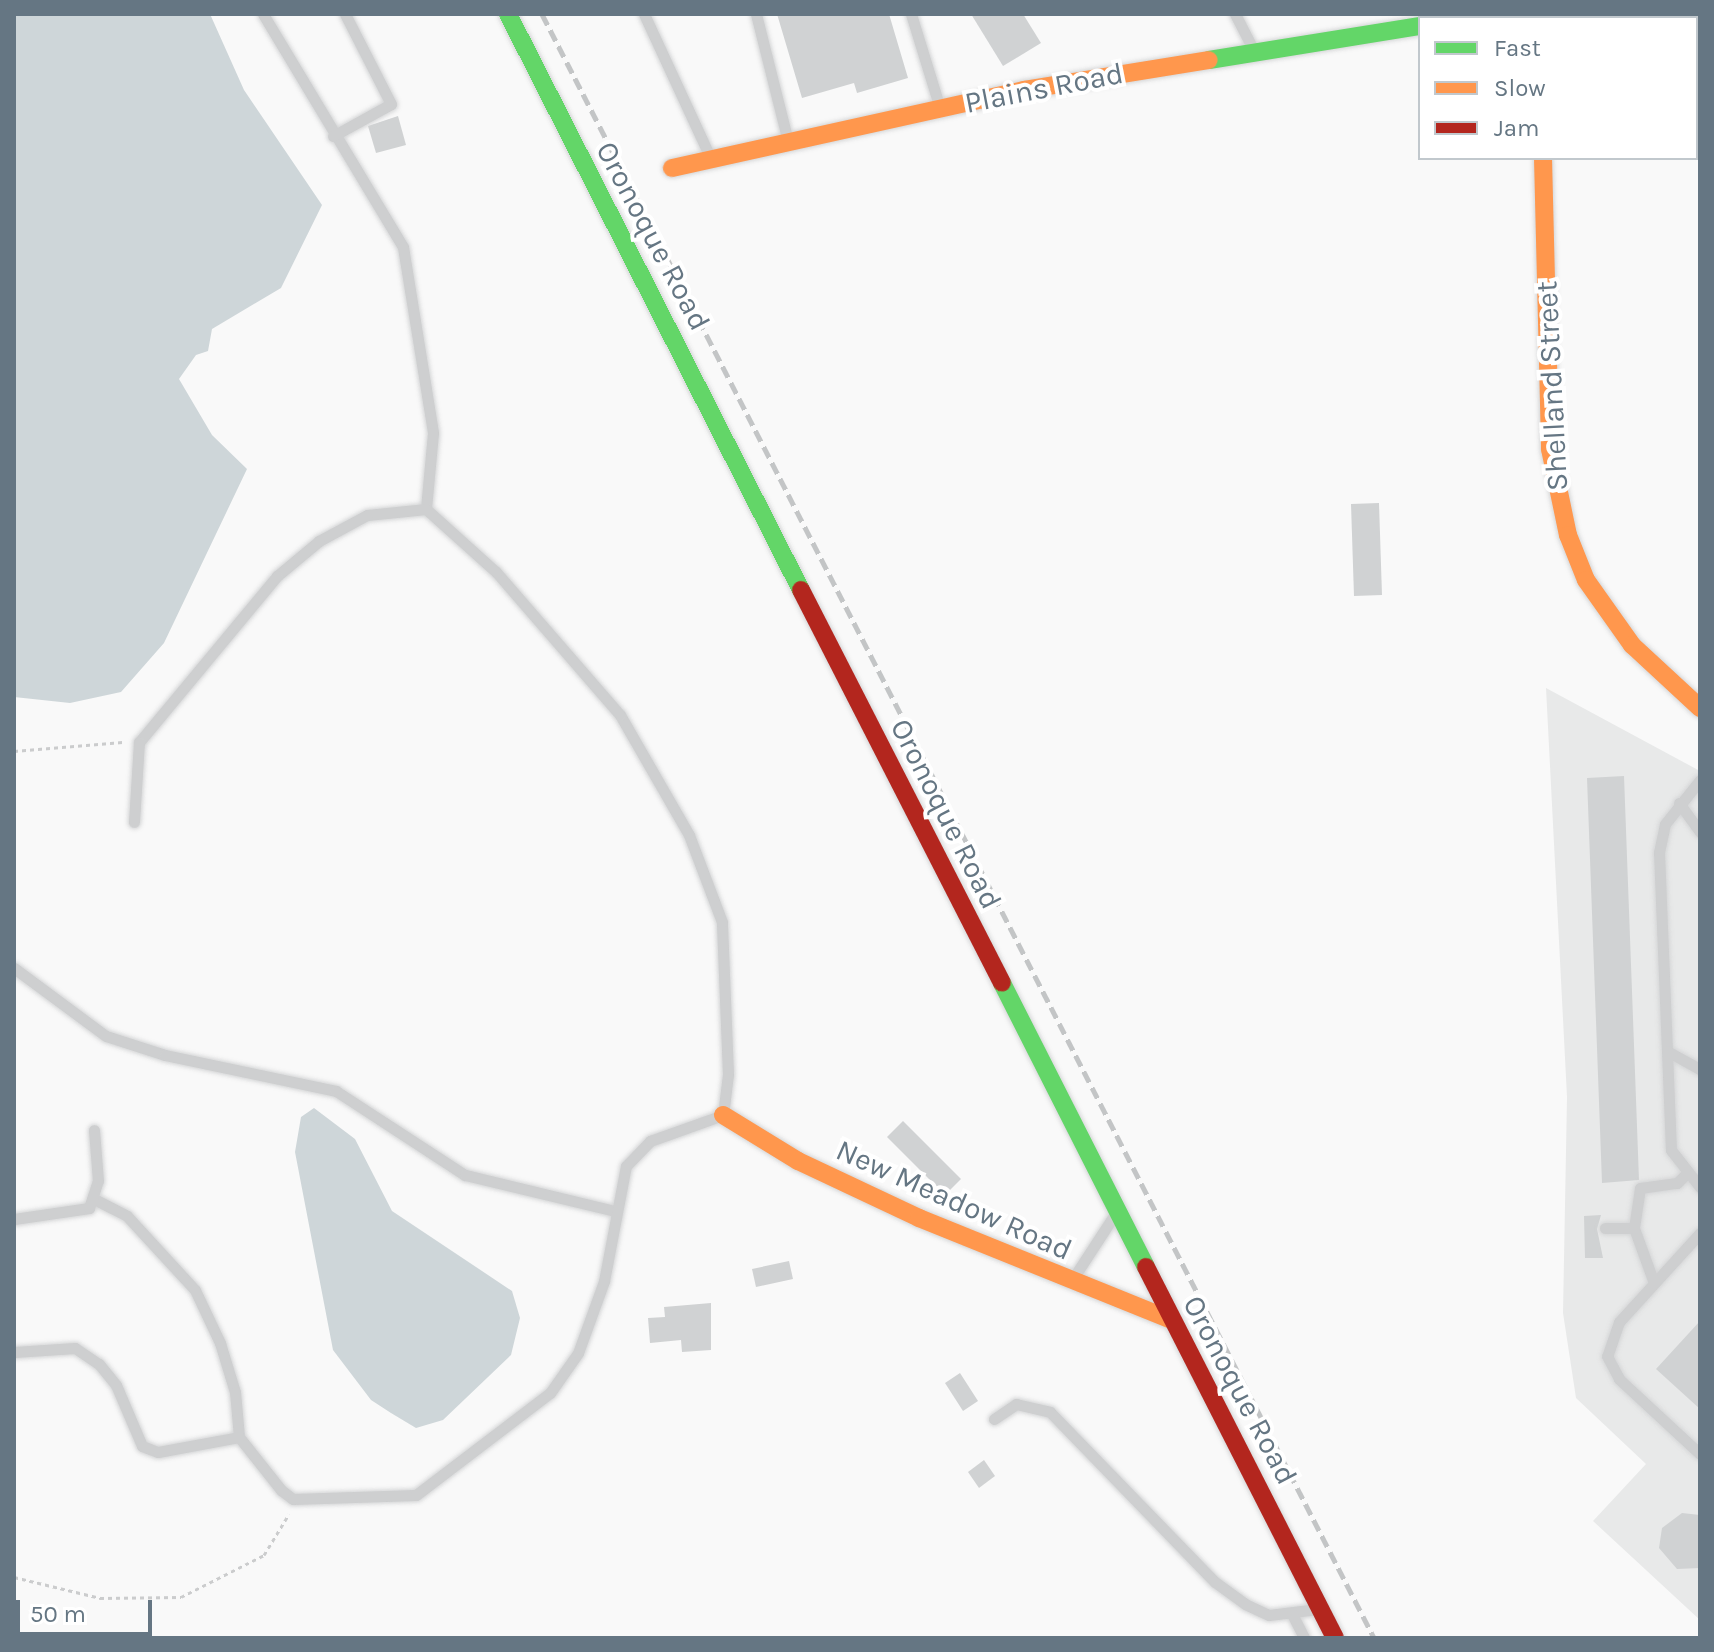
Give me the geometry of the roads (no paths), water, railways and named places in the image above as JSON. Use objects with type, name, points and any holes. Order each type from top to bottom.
[{"type":"street","name":"Oronoque Road","points":[[508,14],[748,476],[1169,1319],[1323,1608],[1335,1638]]},
{"type":"street","name":"Plains Road","points":[[672,168],[790,146],[940,108],[1255,51],[1391,22],[1418,26]]},
{"type":"street","name":"Shelland Street","points":[[1543,160],[1550,449],[1568,535],[1586,580],[1623,634],[1700,708]]},
{"type":"street","name":"New Meadow Road","points":[[723,1115],[798,1161],[1070,1284],[1169,1319]]},
{"type":"lane","points":[[263,14],[333,136],[380,201],[406,258],[433,433],[426,509]]},
{"type":"lane","points":[[333,136],[391,104],[345,14]]},
{"type":"lane","points":[[644,14],[712,162]]},
{"type":"lane","points":[[756,14],[790,146]]},
{"type":"lane","points":[[911,14],[940,108]]},
{"type":"lane","points":[[1235,14],[1255,51]]},
{"type":"lane","points":[[96,1200],[127,1216],[195,1290],[224,1355],[239,1437],[293,1499],[416,1495],[550,1393],[578,1353],[604,1281],[626,1166],[650,1141],[723,1115],[730,1001],[722,922],[689,835],[620,715],[496,572],[426,509],[367,515],[319,541],[277,576],[139,742],[134,822]]},
{"type":"lane","points":[[1700,780],[1679,803],[1662,831],[1659,852],[1671,1150],[1686,1174],[1700,1187]]},
{"type":"lane","points":[[1679,803],[1700,832]]},
{"type":"lane","points":[[14,968],[106,1036],[165,1055],[336,1091],[465,1175],[615,1211]]},
{"type":"lane","points":[[1667,1051],[1700,1069]]},
{"type":"lane","points":[[94,1130],[96,1200]]},
{"type":"lane","points":[[1654,1283],[1634,1228],[1640,1188],[1677,1183],[1686,1174]]},
{"type":"lane","points":[[14,1219],[67,1214],[96,1200]]},
{"type":"lane","points":[[1070,1284],[1116,1213]]},
{"type":"lane","points":[[1605,1228],[1634,1228]]},
{"type":"lane","points":[[1700,1233],[1619,1322],[1607,1356],[1619,1379],[1700,1454]]},
{"type":"lane","points":[[14,1352],[75,1348],[99,1364],[116,1385],[142,1446],[158,1452],[239,1437]]},
{"type":"lane","points":[[994,1419],[1016,1404],[1050,1412],[1215,1582],[1269,1615],[1323,1608]]},
{"type":"lane","points":[[1292,1614],[1304,1638]]},
{"type":"railway","points":[[542,14],[1374,1638]]}]
